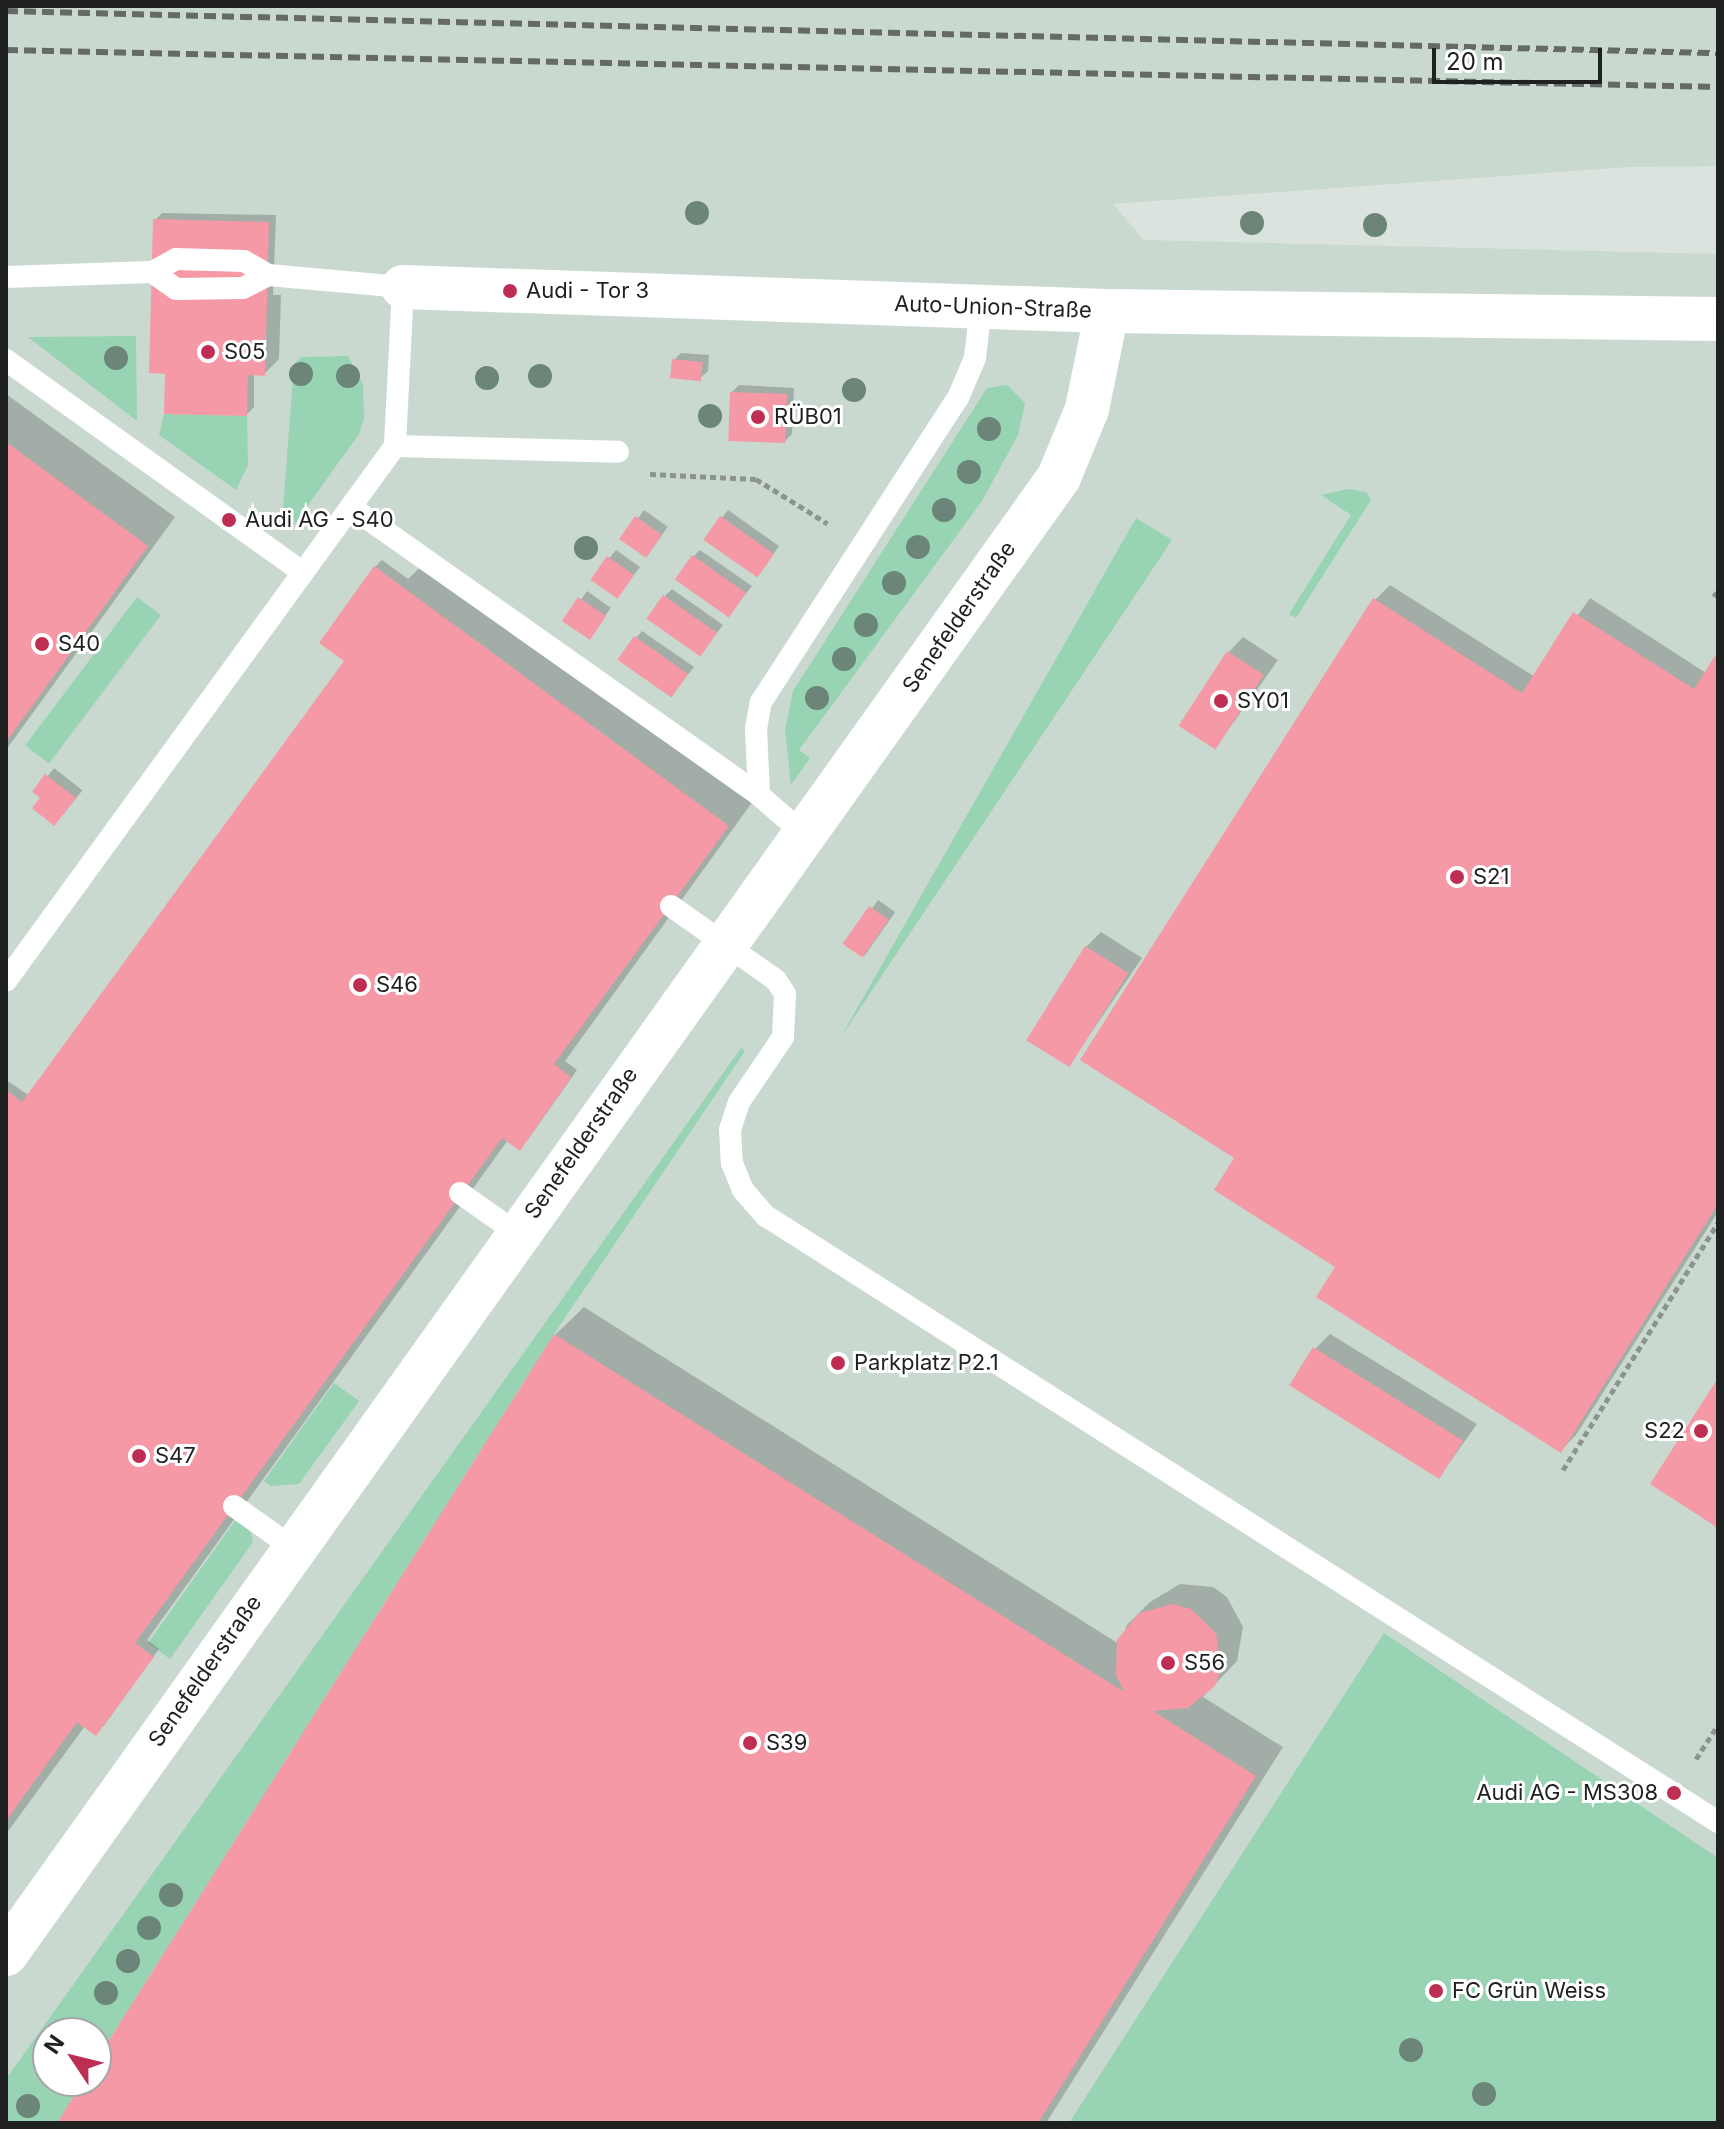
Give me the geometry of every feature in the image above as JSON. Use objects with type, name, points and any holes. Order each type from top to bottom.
[{"type":"street","name":"Auto-Union-Straße","points":[[403,287],[1107,311],[1718,319]]},
{"type":"street","name":"Senefelderstraße","points":[[6,1954],[517,1233],[1059,477],[1087,409],[1107,311]]},
{"type":"lane","name":"Auto-Union-Straße","points":[[6,277],[152,272],[176,289],[243,288],[268,275],[403,287]]},
{"type":"lane","points":[[6,981],[395,446],[403,287]]},
{"type":"lane","points":[[759,795],[756,729],[761,702],[958,398],[975,358],[981,306]]},
{"type":"lane","points":[[6,360],[302,572]]},
{"type":"lane","points":[[395,446],[618,452]]},
{"type":"lane","points":[[351,507],[759,795],[804,834]]},
{"type":"lane","points":[[671,906],[776,980],[785,994],[783,1037],[739,1102],[730,1129],[732,1163],[743,1190],[766,1216],[1718,1822]]},
{"type":"lane","points":[[460,1193],[517,1233]]},
{"type":"lane","points":[[234,1506],[293,1548]]},
{"type":"path","points":[[618,452],[634,473],[739,477],[772,485],[861,547]]},
{"type":"path","points":[[1563,1470],[1718,1223]]},
{"type":"shaded area","points":[[6,6],[1718,6],[1718,166],[1629,167],[1113,204],[1144,240],[1718,254],[1718,2123],[6,2123]]},
{"type":"green space","points":[[136,336],[137,421],[28,337]]},
{"type":"green space","points":[[348,356],[363,385],[364,418],[359,434],[291,529],[282,523],[294,364],[301,357]]},
{"type":"green space","points":[[1007,385],[1025,403],[1018,435],[982,501],[799,750],[810,758],[791,785],[785,730],[793,691],[987,388]]},
{"type":"green space","points":[[164,414],[247,416],[248,465],[236,490],[159,435]]},
{"type":"green space","points":[[1348,489],[1366,492],[1371,500],[1296,618],[1289,614],[1351,515],[1321,495]]},
{"type":"green space","points":[[1136,518],[1172,540],[839,1040]]},
{"type":"green space","points":[[137,597],[161,615],[49,764],[25,746]]},
{"type":"green space","points":[[741,1048],[745,1051],[554,1334],[112,2036],[112,2017],[50,2017]]},
{"type":"green space","points":[[334,1383],[359,1401],[299,1484],[271,1486],[264,1481]]},
{"type":"green space","points":[[237,1518],[250,1529],[253,1542],[170,1659],[148,1643]]},
{"type":"green space","name":"FC Grün Weiss","points":[[1384,1633],[1718,1858],[1718,2123],[1069,2123]]},
{"type":"green space","points":[[32,2043],[32,2097],[73,2097],[57,2123],[6,2123],[6,2079]]},
{"type":"building","points":[[153,219],[269,222],[265,376],[248,375],[247,416],[164,414],[165,374],[149,373]]},
{"type":"building","points":[[672,359],[703,362],[701,381],[670,378]]},
{"type":"building","name":"RÜB01","points":[[730,392],[787,394],[785,443],[728,441]]},
{"type":"building","name":"S40","points":[[6,442],[148,546],[6,742]]},
{"type":"building","points":[[635,516],[662,535],[646,558],[619,539]]},
{"type":"building","points":[[720,516],[774,554],[757,578],[703,540]]},
{"type":"building","points":[[692,555],[746,593],[729,617],[675,580]]},
{"type":"building","points":[[607,556],[634,575],[617,599],[590,580]]},
{"type":"building","name":"S46","points":[[374,566],[729,826],[554,1064],[571,1077],[520,1151],[502,1138],[135,1643],[154,1657],[96,1736],[77,1722],[6,1821],[6,1090],[22,1102],[344,661],[319,643]]},
{"type":"building","points":[[663,595],[717,633],[700,657],[646,619]]},
{"type":"building","points":[[578,597],[606,616],[590,640],[562,621]]},
{"type":"building","name":"S21","points":[[1373,598],[1522,693],[1573,612],[1694,689],[1718,651],[1718,1204],[1561,1453],[1316,1297],[1335,1267],[1214,1190],[1234,1158],[1080,1060]]},
{"type":"building","points":[[634,636],[688,674],[671,698],[617,660]]},
{"type":"building","name":"SY01","points":[[1227,651],[1264,675],[1215,750],[1179,726]]},
{"type":"building","points":[[45,774],[76,798],[54,826],[32,808],[40,798],[32,792]]},
{"type":"building","points":[[869,906],[889,920],[862,957],[843,944]]},
{"type":"building","points":[[1085,946],[1128,973],[1069,1067],[1026,1040]]},
{"type":"building","name":"S39","points":[[554,1334],[1124,1692],[1116,1675],[1117,1640],[1139,1613],[1173,1604],[1191,1609],[1216,1633],[1221,1669],[1215,1686],[1188,1708],[1153,1711],[1256,1776],[1038,2123],[57,2123],[73,2097],[112,2097],[112,2036]]},
{"type":"building","points":[[1313,1347],[1463,1441],[1439,1479],[1289,1385]]},
{"type":"building","name":"S22","points":[[1718,1378],[1718,1528],[1650,1484]]},
{"type":"railway","points":[[6,11],[1718,53]]},
{"type":"railway","points":[[6,50],[1718,87]]},
{"type":"place","name":"Audi - Tor 3","points":[[510,291]]},
{"type":"place","name":"S05","points":[[208,352]]},
{"type":"place","name":"RÜB01","points":[[758,417]]},
{"type":"place","name":"Audi AG - S40","points":[[229,520]]},
{"type":"place","name":"S40","points":[[42,644]]},
{"type":"place","name":"SY01","points":[[1221,701]]},
{"type":"place","name":"S21","points":[[1457,877]]},
{"type":"place","name":"S46","points":[[360,985]]},
{"type":"place","name":"Parkplatz P2.1","points":[[838,1363]]},
{"type":"place","name":"S22","points":[[1701,1431]]},
{"type":"place","name":"S47","points":[[139,1456]]},
{"type":"place","name":"S56","points":[[1168,1663]]},
{"type":"place","name":"S39","points":[[750,1743]]},
{"type":"place","name":"Audi AG - MS308","points":[[1674,1793]]},
{"type":"place","name":"FC Grün Weiss","points":[[1436,1991]]}]
